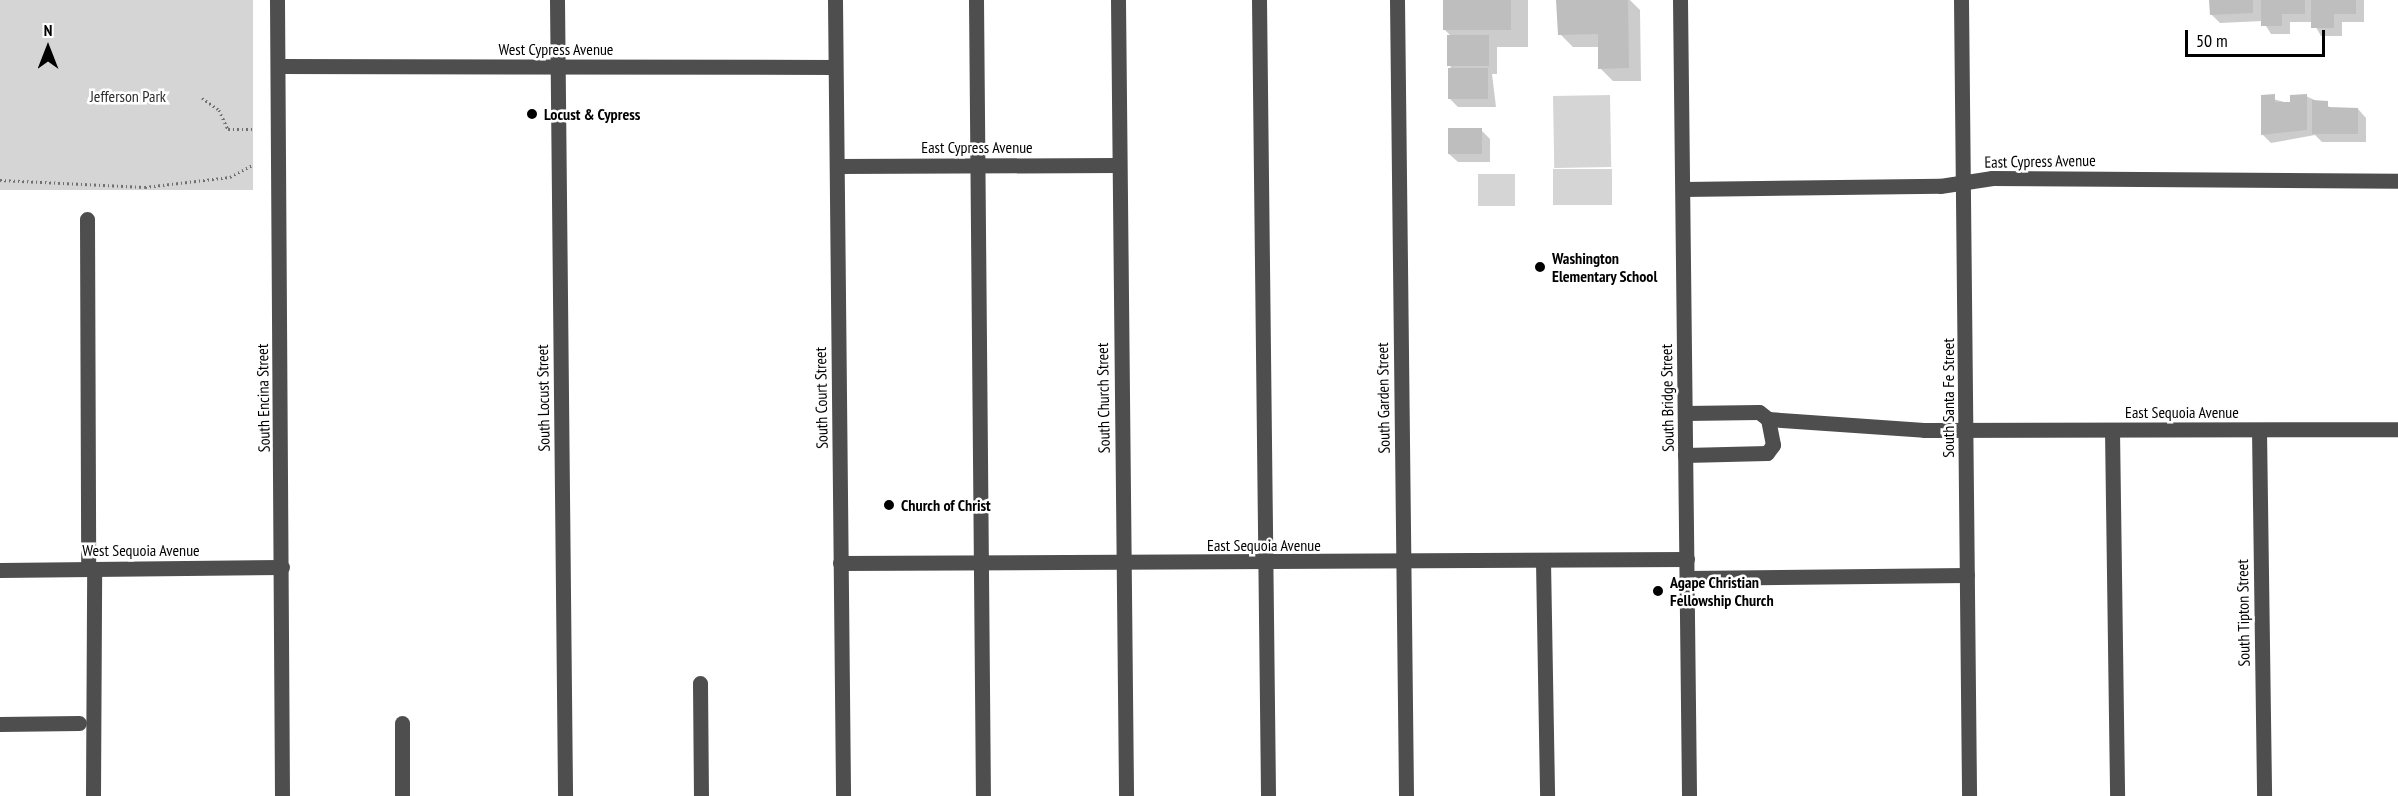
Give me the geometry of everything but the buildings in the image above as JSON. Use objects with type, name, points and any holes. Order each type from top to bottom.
[{"type":"street","name":"South Encina Street","points":[[277,0],[282,796]]},
{"type":"street","name":"South Locust Street","points":[[557,0],[565,796]]},
{"type":"street","name":"South Court Street","points":[[835,0],[843,796]]},
{"type":"street","points":[[976,0],[978,563],[983,796]]},
{"type":"street","name":"South Church Street","points":[[1118,0],[1126,796]]},
{"type":"street","points":[[1259,0],[1268,796]]},
{"type":"street","name":"South Garden Street","points":[[1397,0],[1406,796]]},
{"type":"street","name":"South Bridge Street","points":[[1680,0],[1689,796]]},
{"type":"street","name":"South Santa Fe Street","points":[[1962,0],[1969,796]]},
{"type":"street","name":"West Cypress Avenue","points":[[278,66],[835,67]]},
{"type":"street","name":"East Cypress Avenue","points":[[837,166],[1118,165]]},
{"type":"street","name":"East Cypress Avenue","points":[[1683,189],[1965,182],[2398,181]]},
{"type":"street","points":[[87,219],[93,796]]},
{"type":"street","name":"East Sequoia Avenue","points":[[1685,413],[1759,412],[1768,419],[1966,431],[2398,429]]},
{"type":"street","points":[[1685,456],[1767,453],[1773,445],[1768,419]]},
{"type":"street","points":[[2112,430],[2117,796]]},
{"type":"street","name":"South Tipton Street","points":[[2259,430],[2264,796]]},
{"type":"street","name":"East Sequoia Avenue","points":[[840,563],[1402,563],[1687,559]]},
{"type":"street","points":[[1542,561],[1547,796]]},
{"type":"street","name":"West Sequoia Avenue","points":[[0,570],[282,567]]},
{"type":"street","points":[[1687,578],[1967,574]]},
{"type":"street","points":[[700,683],[701,796]]},
{"type":"street","points":[[0,724],[79,723]]},
{"type":"street","points":[[402,723],[402,796]]},
{"type":"path","points":[[202,98],[219,110],[228,129],[253,129]]},
{"type":"path","points":[[0,180],[146,187],[230,177],[253,165]]},
{"type":"green space","name":"Jefferson Park","points":[[0,0],[253,0],[253,190],[0,190]]},
{"type":"green space","points":[[1610,95],[1611,167],[1554,168],[1553,96]]},
{"type":"green space","points":[[1553,169],[1612,169],[1612,205],[1553,205]]},
{"type":"green space","points":[[1478,174],[1515,174],[1515,206],[1478,206]]},
{"type":"place","name":"Locust & Cypress","points":[[532,114]]},
{"type":"place","name":"Washington Elementary School","points":[[1540,267]]},
{"type":"place","name":"Church of Christ","points":[[889,505]]},
{"type":"place","name":"Agape Christian Fellowship Church","points":[[1658,591]]}]
